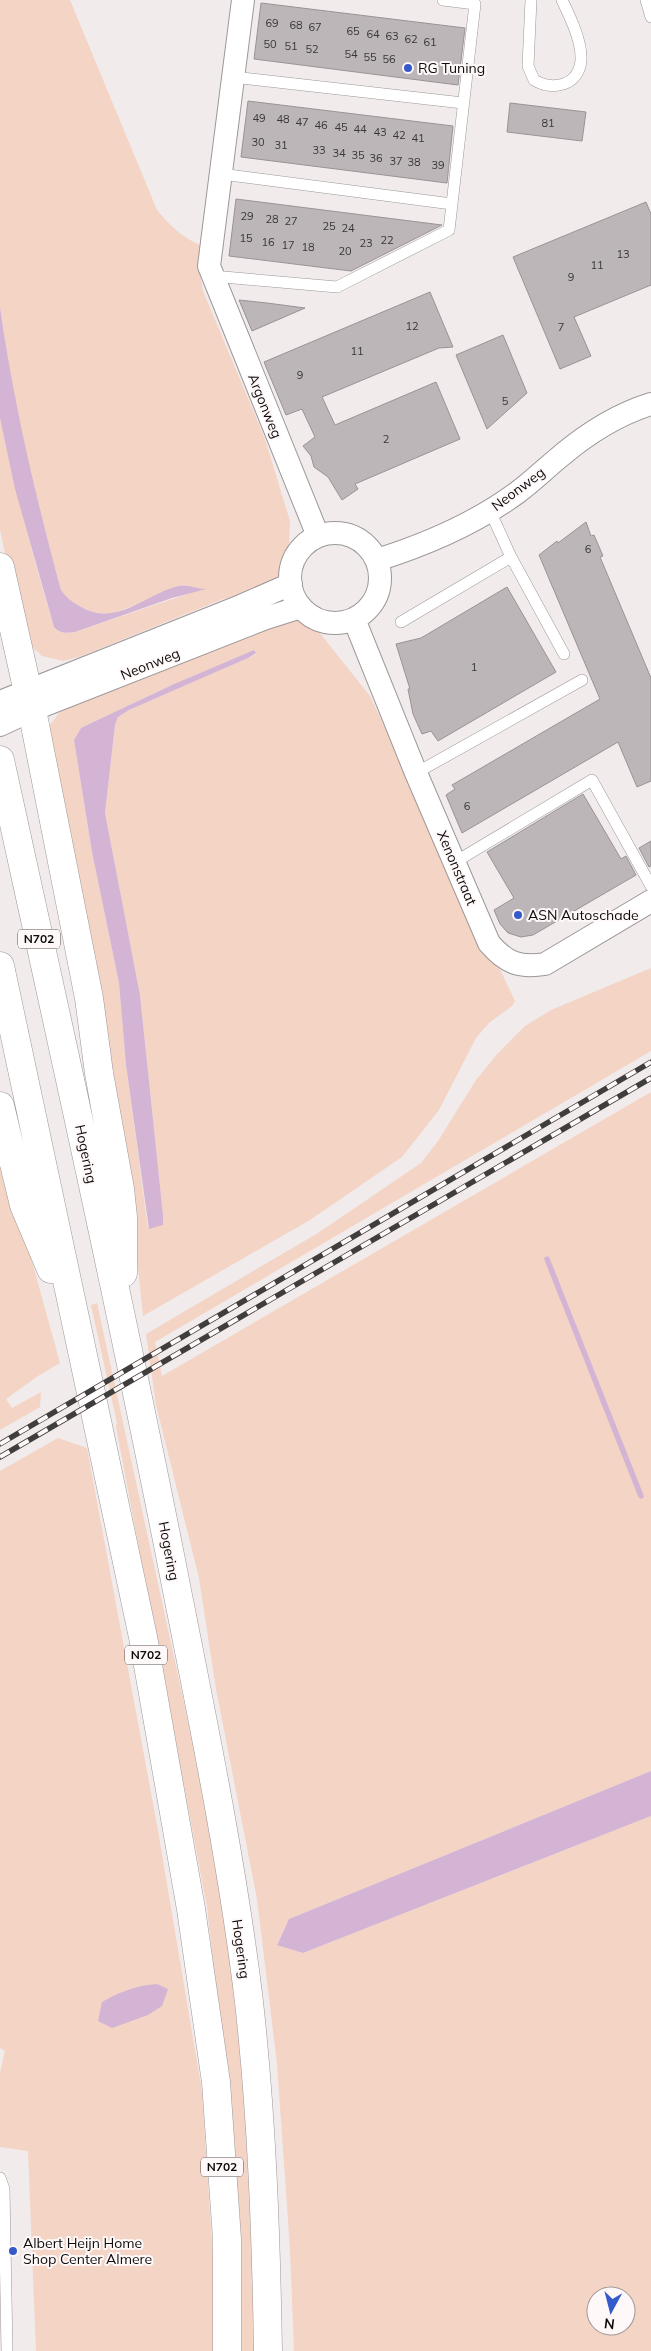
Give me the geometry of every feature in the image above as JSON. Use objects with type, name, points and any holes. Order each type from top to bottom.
[{"type":"highway","name":"N702","points":[[0,567],[15,707],[90,998],[99,1073],[120,1189],[123,1217],[123,1320]]},
{"type":"highway","name":"Hogering","points":[[0,760],[123,1320],[223,1833],[248,2000],[264,2174],[268,2351]]},
{"type":"highway","name":"N702","points":[[0,966],[142,1637],[194,1928],[216,2082],[227,2239],[227,2351]]},
{"type":"highway","name":"N702","points":[[0,1106],[24,1205],[76,1328]]},
{"type":"street","name":"Argonweg","points":[[243,0],[209,266],[318,536]]},
{"type":"street","name":"Neonweg","points":[[377,560],[416,548],[460,529],[518,492],[564,453],[605,424],[651,404]]},
{"type":"street","points":[[335,532],[353,536],[368,546],[377,560],[381,577],[378,594],[368,609],[354,618],[343,622],[320,620],[301,607],[294,596],[291,584],[291,569],[296,555],[305,544],[318,536],[335,532]]},
{"type":"street","name":"Neonweg","points":[[15,707],[291,584]]},
{"type":"street","name":"Neonweg","points":[[15,707],[301,607]]},
{"type":"street","name":"Xenonstraat","points":[[354,618],[416,773],[489,943],[500,955],[513,963],[529,966],[545,964],[651,901]]},
{"type":"lane","points":[[212,276],[337,287],[449,230],[474,4],[443,0]]},
{"type":"lane","points":[[531,0],[528,66],[534,80],[543,85],[556,87],[567,82],[575,73],[581,60],[574,28],[562,0]]},
{"type":"lane","points":[[646,0],[651,17]]},
{"type":"lane","points":[[233,77],[464,103]]},
{"type":"lane","points":[[221,174],[452,204]]},
{"type":"lane","points":[[490,511],[511,557],[564,654]]},
{"type":"lane","points":[[401,622],[511,557]]},
{"type":"lane","points":[[416,773],[582,680]]},
{"type":"lane","points":[[454,862],[592,780],[651,886]]},
{"type":"lane","points":[[0,2178],[4,2190],[7,2351]]},
{"type":"shaded area","points":[[0,0],[70,0],[157,210],[177,231],[202,246],[200,275],[203,291],[265,439],[290,521],[289,546],[277,580],[260,591],[223,599],[79,657],[63,661],[42,656],[29,644],[21,627],[0,530],[0,418],[32,549],[54,627],[58,631],[66,633],[75,632],[202,589],[182,585],[144,602],[110,614],[93,612],[76,605],[66,598],[61,590],[33,485],[15,406],[0,307]]},
{"type":"shaded area","points":[[0,307],[26,449],[61,590],[72,601],[85,609],[98,613],[110,613],[122,611],[179,586],[206,589],[172,598],[75,632],[61,632],[54,627],[15,489],[0,418]]},
{"type":"shaded area","points":[[293,617],[319,632],[370,696],[515,1001],[512,1006],[489,1023],[476,1038],[439,1110],[402,1157],[310,1220],[143,1316],[136,1248],[47,729],[62,709]],"holes":[[[254,650],[256,654],[129,710],[118,717],[115,725],[105,813],[140,995],[163,1215],[148,1228],[126,1065],[119,983],[92,852],[74,740],[81,728],[87,725],[174,684]]]},
{"type":"shaded area","points":[[254,650],[256,653],[248,658],[129,710],[118,717],[115,725],[105,813],[140,995],[163,1215],[163,1225],[149,1229],[126,1065],[119,983],[92,852],[74,740],[81,728],[174,684]]},
{"type":"shaded area","points":[[651,968],[651,1051],[155,1342],[162,1376],[651,1092],[651,1771],[289,1919],[277,1944],[303,1953],[651,1816],[651,2351],[294,2351],[290,2249],[277,2064],[257,1899],[216,1689],[199,1578],[156,1405],[146,1334],[318,1233],[421,1163],[438,1141],[476,1080],[498,1053],[525,1026],[551,1010]]},
{"type":"shaded area","points":[[0,1145],[60,1363],[6,1399],[12,1408],[41,1392],[40,1407],[0,1430]]},
{"type":"shaded area","points":[[97,1303],[209,1818],[224,1905],[244,2087],[258,2351],[241,2351],[241,2288],[227,2089],[207,1907],[116,1427],[117,1423],[91,1305]]},
{"type":"shaded area","points":[[58,1438],[87,1448],[157,1825],[202,2091],[215,2289],[215,2351],[36,2351],[28,2151],[0,2147],[0,2072],[5,2051],[0,2048],[0,1471]]},
{"type":"shaded area","points":[[651,1771],[651,1816],[303,1953],[277,1945],[289,1919]]},
{"type":"shaded area","points":[[157,1984],[168,1989],[162,2006],[148,2015],[112,2028],[98,2021],[102,2002],[129,1990]]},
{"type":"building","points":[[261,3],[465,28],[458,85],[254,59]]},
{"type":"building","points":[[248,101],[453,126],[447,183],[241,157]]},
{"type":"building","points":[[510,103],[586,112],[582,141],[507,132]]},
{"type":"building","points":[[236,199],[442,225],[351,271],[229,256]]},
{"type":"building","points":[[646,202],[651,214],[651,285],[574,317],[591,356],[560,369],[513,257]]},
{"type":"building","points":[[430,292],[453,347],[439,348],[322,397],[335,425],[436,382],[460,439],[355,484],[358,489],[342,500],[328,477],[314,467],[311,456],[303,446],[315,437],[302,409],[286,415],[264,362]]},
{"type":"building","points":[[239,300],[267,303],[305,308],[252,331]]},
{"type":"building","points":[[503,335],[527,393],[487,429],[456,355]]},
{"type":"building","points":[[586,522],[591,536],[594,535],[603,556],[600,557],[651,678],[651,781],[637,787],[618,742],[462,833],[446,795],[455,789],[452,785],[600,699],[539,555]]},
{"type":"building","points":[[507,587],[556,672],[438,741],[431,731],[422,734],[413,714],[408,689],[410,689],[396,644],[421,638]]},
{"type":"building","points":[[583,794],[621,859],[626,856],[636,875],[533,935],[521,937],[508,933],[500,924],[494,910],[514,898],[487,852]]},
{"type":"building","points":[[651,841],[651,866],[649,867],[639,848]]},
{"type":"waterway","points":[[547,1259],[641,1496]]},
{"type":"railway","points":[[0,1444],[651,1062]]},
{"type":"railway","points":[[0,1457],[651,1078]]},
{"type":"place","name":"RG Tuning","points":[[408,68]]},
{"type":"place","name":"ASN Autoschade","points":[[518,915]]},
{"type":"place","name":"Albert Heijn Home Shop Center Almere","points":[[13,2251]]}]
